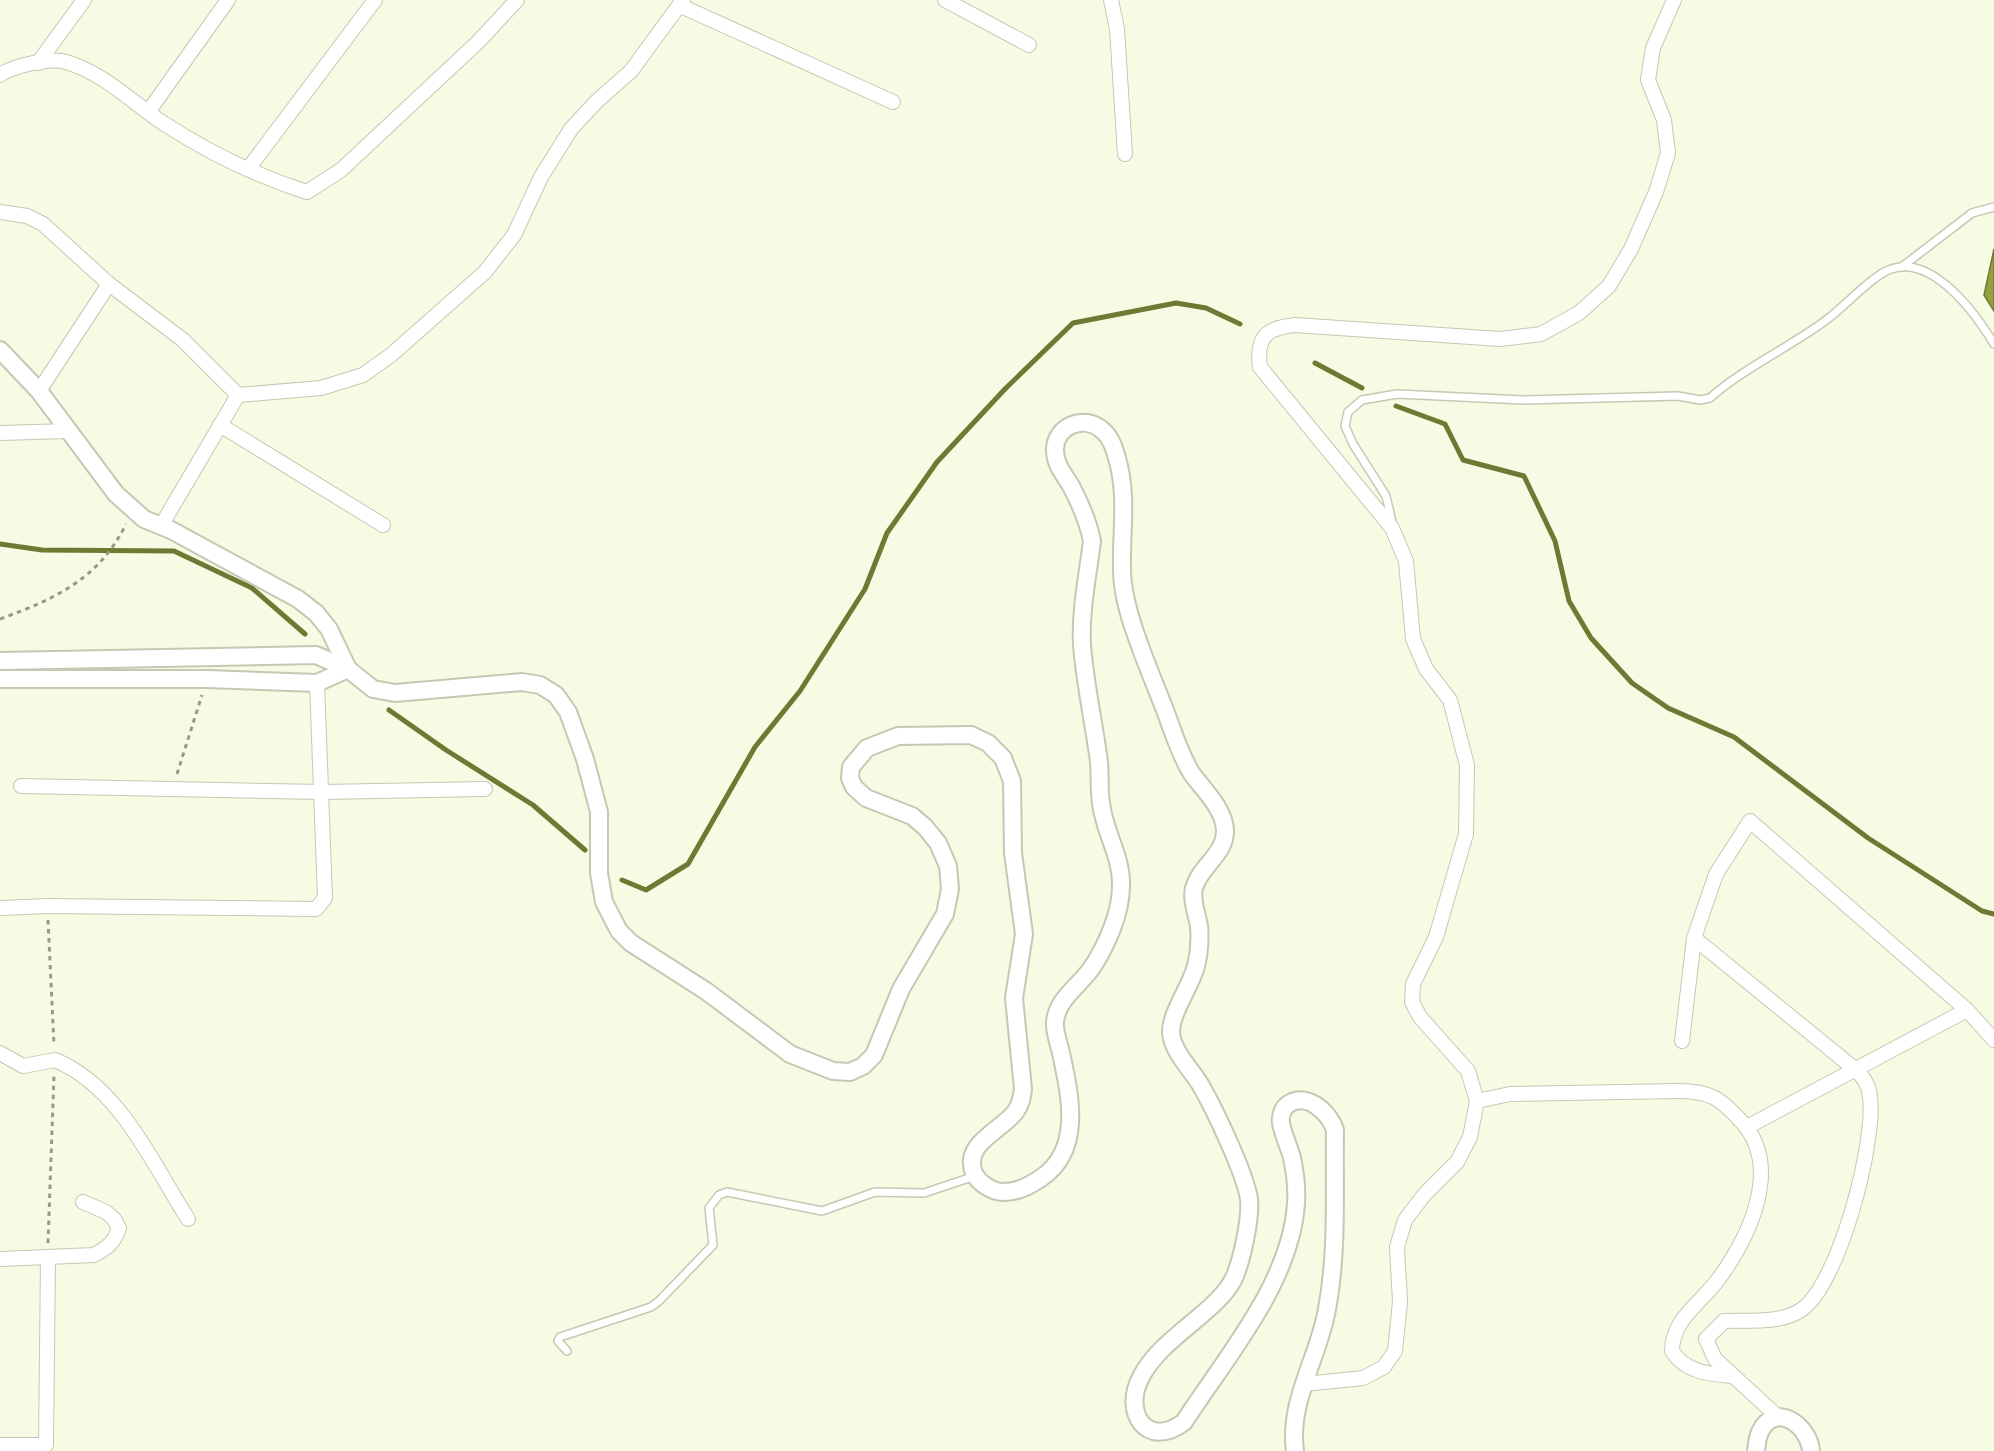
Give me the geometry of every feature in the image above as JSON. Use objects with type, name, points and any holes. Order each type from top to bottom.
[{"type":"street","points":[[38,63],[84,0]]},
{"type":"street","points":[[148,112],[228,0]]},
{"type":"street","points":[[248,169],[375,0]]},
{"type":"street","points":[[0,75],[10,67],[63,61],[87,70],[220,158],[308,192],[325,182],[479,41],[517,0]]},
{"type":"street","points":[[945,0],[1029,45]]},
{"type":"street","points":[[1111,0],[1117,29],[1125,154]]},
{"type":"street","points":[[1305,1384],[1363,1378],[1384,1367],[1395,1351],[1400,1302],[1397,1247],[1405,1220],[1424,1195],[1457,1162],[1470,1137],[1477,1101],[1468,1071],[1446,1043],[1420,1017],[1412,1002],[1413,984],[1436,938],[1466,834],[1467,765],[1450,700],[1426,669],[1413,639],[1406,561],[1392,528],[1260,367],[1258,348],[1265,336],[1276,327],[1285,326],[1500,339],[1541,334],[1579,313],[1609,286],[1630,249],[1656,192],[1668,153],[1664,120],[1648,80],[1653,48],[1674,0]]},
{"type":"street","points":[[0,212],[37,220],[109,284],[183,340],[238,395],[321,388],[363,375],[391,355],[485,272],[514,235],[540,177],[571,129],[597,100],[632,71],[682,3],[893,102]]},
{"type":"street","points":[[39,391],[109,284]]},
{"type":"street","points":[[0,350],[39,391],[116,494],[144,519],[298,599],[316,613],[329,629],[348,669]]},
{"type":"street","points":[[161,526],[238,395]]},
{"type":"street","points":[[0,661],[316,655],[348,669],[363,683],[384,692],[522,682],[540,685],[556,695],[568,712],[585,759],[599,812],[600,873],[604,902],[619,932],[631,944],[706,991],[790,1054],[833,1071],[850,1072],[863,1066],[874,1055],[901,989],[945,914],[950,889],[948,866],[938,843],[912,816],[866,798],[854,787],[850,778],[851,766],[867,748],[898,736],[970,735],[988,743],[1003,758],[1012,781],[1013,853],[1024,934],[1014,998],[1023,1089],[1016,1112],[987,1135],[977,1148],[971,1163],[975,1176],[985,1186],[1002,1192],[1025,1189],[1049,1173],[1065,1150],[1071,1125],[1068,1084],[1055,1024],[1058,1012],[1066,998],[1092,967],[1116,918],[1121,888],[1120,862],[1109,837],[1101,804],[1099,765],[1082,643],[1092,541],[1089,524],[1070,485],[1057,465],[1055,452],[1057,438],[1065,428],[1075,423],[1088,422],[1101,428],[1110,438],[1122,475],[1125,519],[1122,573],[1125,599],[1139,645],[1181,753],[1212,800],[1225,830],[1223,844],[1199,877],[1194,890],[1200,929],[1197,963],[1188,992],[1172,1024],[1171,1035],[1176,1048],[1214,1110],[1248,1196],[1249,1216],[1235,1276],[1226,1290],[1165,1345],[1141,1376],[1133,1402],[1137,1417],[1150,1431],[1162,1433],[1173,1430],[1184,1422],[1269,1295],[1288,1251],[1296,1203],[1292,1159],[1280,1122],[1287,1106],[1298,1101],[1313,1104],[1332,1119],[1335,1130],[1332,1280],[1327,1313],[1294,1419],[1295,1451]]},
{"type":"street","points":[[220,425],[383,525]]},
{"type":"street","points":[[0,433],[69,431]]},
{"type":"street","points":[[0,679],[207,679],[317,683],[348,669]]},
{"type":"street","points":[[0,908],[48,906],[315,909],[325,898],[317,683]]},
{"type":"street","points":[[21,786],[322,792],[484,789]]},
{"type":"street","points":[[1682,1041],[1694,938],[1716,874],[1750,821],[1967,1010],[1994,1040]]},
{"type":"street","points":[[1694,938],[1856,1070],[1867,1082],[1870,1097],[1871,1122],[1850,1223],[1827,1279],[1815,1298],[1800,1310],[1786,1317],[1724,1321],[1706,1339],[1708,1348],[1715,1359],[1778,1417]]},
{"type":"street","points":[[1747,1127],[1967,1010]]},
{"type":"street","points":[[0,1053],[23,1066],[55,1060],[101,1092],[119,1112],[188,1219]]},
{"type":"street","points":[[1477,1101],[1510,1094],[1699,1091],[1722,1100],[1747,1127],[1761,1163],[1758,1206],[1740,1244],[1720,1278],[1676,1327],[1672,1339],[1672,1352],[1678,1360],[1692,1369],[1707,1374],[1733,1376]]},
{"type":"street","points":[[0,1259],[94,1255],[107,1248],[116,1239],[119,1228],[114,1219],[82,1202]]},
{"type":"street","points":[[0,1444],[46,1445],[48,1258]]},
{"type":"street","points":[[1756,1451],[1760,1433],[1767,1422],[1778,1417],[1791,1418],[1802,1427],[1811,1451]]},
{"type":"lane","points":[[1392,528],[1386,496],[1353,444],[1345,426],[1348,412],[1362,400],[1397,394],[1523,400],[1678,396],[1700,400],[1710,398],[1825,321],[1882,273],[1903,266],[1972,213],[1994,207]]},
{"type":"lane","points":[[1903,266],[1934,275],[1956,294],[1994,344]]},
{"type":"lane","points":[[567,1351],[559,1343],[560,1336],[651,1307],[701,1259],[713,1245],[709,1208],[719,1195],[727,1192],[741,1194],[822,1211],[875,1192],[924,1193],[975,1176]]},
{"type":"path","points":[[0,619],[44,603],[87,576],[99,566],[122,531],[133,509]]},
{"type":"path","points":[[173,789],[207,679]]},
{"type":"path","points":[[48,906],[55,1060],[48,1258]]},
{"type":"shaded area","points":[[1994,249],[1994,311],[1984,295]]},
{"type":"waterway","points":[[622,880],[646,890],[688,864],[755,747],[800,691],[865,589],[887,533],[937,462],[1005,389],[1073,323],[1176,303],[1206,308],[1240,324]]},
{"type":"waterway","points":[[1315,363],[1362,388]]},
{"type":"waterway","points":[[1396,406],[1445,424],[1463,460],[1524,476],[1555,541],[1569,601],[1591,638],[1632,683],[1668,708],[1734,737],[1868,838],[1982,911],[1994,914]]},
{"type":"waterway","points":[[0,544],[42,550],[174,551],[252,588],[305,634]]},
{"type":"waterway","points":[[389,710],[446,750],[533,805],[585,850]]}]
